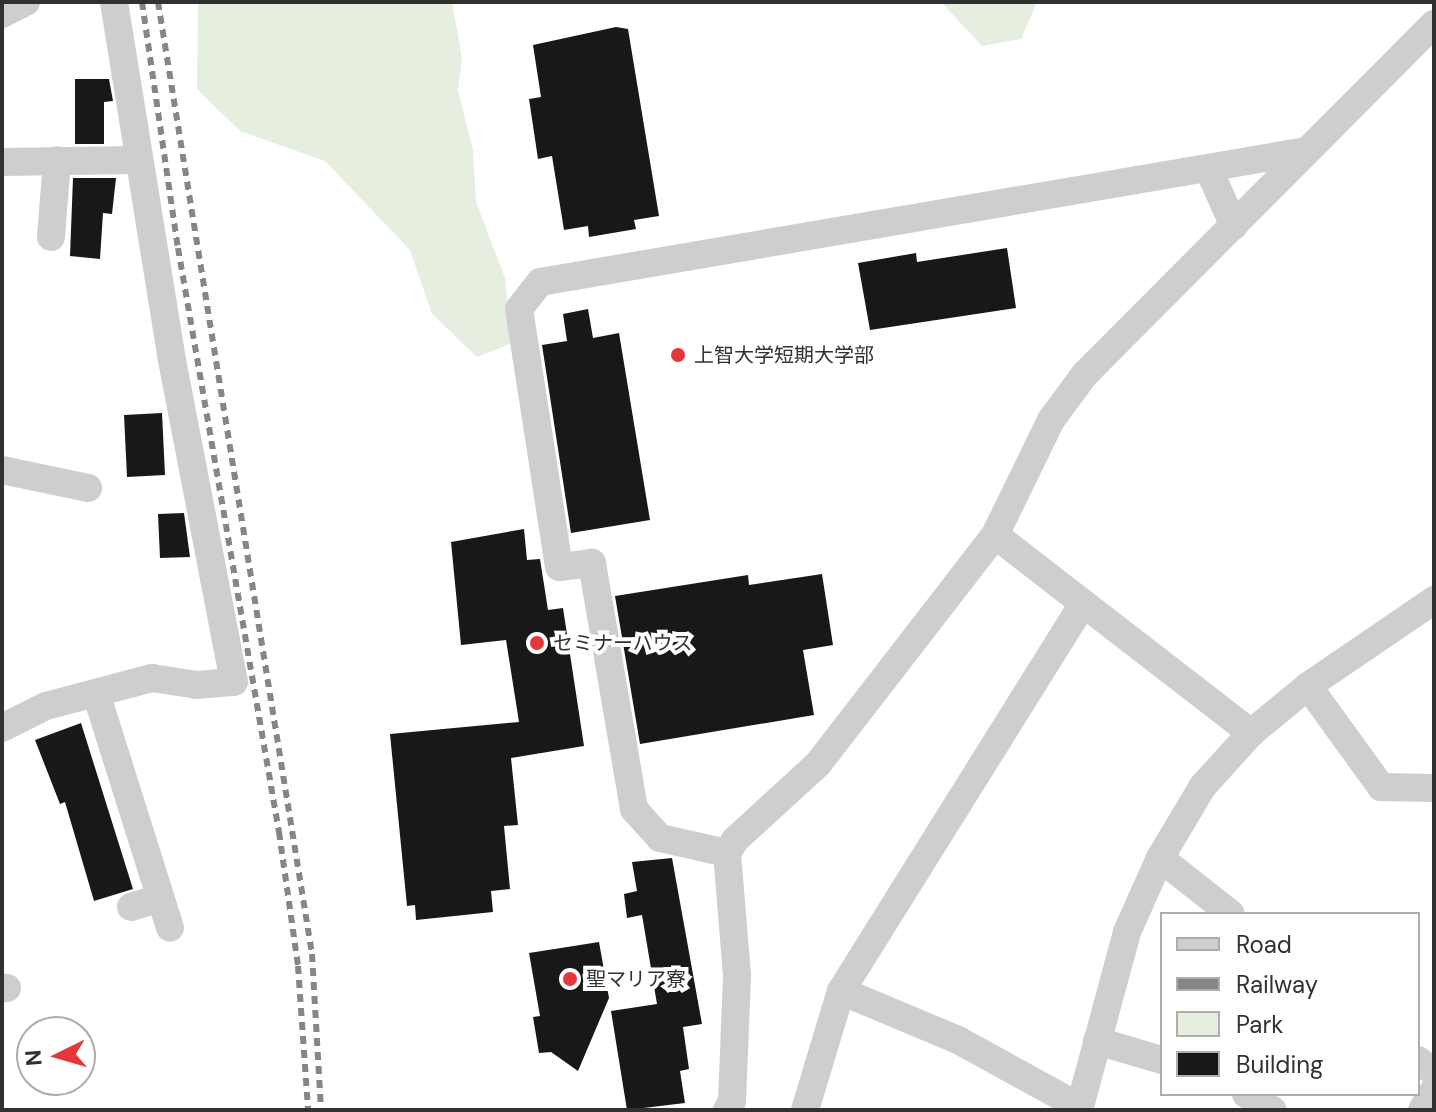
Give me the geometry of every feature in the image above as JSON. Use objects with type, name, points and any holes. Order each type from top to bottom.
[{"type":"street","points":[[2,14],[26,2]]},
{"type":"street","points":[[2,728],[46,706],[152,678],[197,685],[234,682],[138,160],[114,2]]},
{"type":"street","points":[[727,853],[818,764],[995,535],[1051,420],[1085,374],[1434,24]]},
{"type":"street","points":[[727,853],[660,838],[634,809],[592,563],[559,567],[519,309],[540,282],[1306,151]]},
{"type":"street","points":[[51,237],[57,160]]},
{"type":"street","points":[[3,163],[138,160]]},
{"type":"street","points":[[1209,170],[1234,226]]},
{"type":"street","points":[[2,470],[88,488]]},
{"type":"street","points":[[995,535],[1251,733]]},
{"type":"street","points":[[841,991],[958,1040],[1080,1108],[1127,932],[1160,858],[1203,786],[1251,733],[1308,686],[1434,600]]},
{"type":"street","points":[[805,1110],[841,991],[1083,603]]},
{"type":"street","points":[[1308,686],[1381,787],[1434,788]]},
{"type":"street","points":[[96,693],[170,928]]},
{"type":"street","points":[[727,853],[737,975],[732,1101],[727,1110]]},
{"type":"street","points":[[1160,858],[1228,912]]},
{"type":"street","points":[[131,907],[161,898]]},
{"type":"street","points":[[1097,1041],[1160,1059]]},
{"type":"street","points":[[1422,1110],[1434,1090]]},
{"type":"street","points":[[1249,1096],[1273,1110]]},
{"type":"green space","points":[[198,2],[452,2],[462,58],[458,90],[473,150],[476,202],[505,278],[512,343],[477,357],[432,314],[410,250],[325,161],[240,131],[197,89]]},
{"type":"green space","points":[[941,2],[1037,2],[1021,39],[982,46]]},
{"type":"building","points":[[616,27],[628,29],[659,216],[634,220],[636,229],[589,237],[588,226],[564,230],[552,156],[538,159],[529,99],[541,97],[533,45]]},
{"type":"building","points":[[75,79],[109,79],[113,101],[104,102],[104,144],[75,144]]},
{"type":"building","points":[[73,178],[116,178],[112,214],[103,213],[100,259],[70,256]]},
{"type":"building","points":[[1007,248],[1016,308],[870,330],[858,263],[916,253],[917,262]]},
{"type":"building","points":[[588,309],[593,338],[619,333],[650,520],[571,533],[542,345],[567,341],[563,314]]},
{"type":"building","points":[[162,413],[165,475],[127,477],[124,415]]},
{"type":"building","points":[[184,513],[190,557],[160,558],[158,514]]},
{"type":"building","points":[[524,529],[527,560],[540,559],[548,610],[563,608],[584,746],[511,758],[518,825],[504,826],[510,889],[491,891],[493,912],[416,920],[415,905],[407,906],[390,734],[519,722],[506,640],[461,645],[451,542]]},
{"type":"building","points":[[822,574],[833,645],[803,650],[814,715],[640,744],[615,596],[748,575],[749,585]]},
{"type":"building","points":[[81,723],[133,889],[94,901],[65,802],[60,804],[35,740]]},
{"type":"building","name":"聖マリア寮","points":[[672,858],[702,1024],[683,1027],[689,1069],[680,1071],[685,1103],[627,1110],[611,1011],[657,1004],[642,915],[627,918],[624,894],[637,891],[632,862]]},
{"type":"building","points":[[599,942],[609,998],[578,1071],[551,1052],[539,1053],[533,1017],[540,1016],[529,953]]},
{"type":"railway","points":[[142,2],[178,248],[279,832],[298,966],[308,1110]]},
{"type":"railway","points":[[158,2],[312,954],[321,1110]]},
{"type":"place","name":"上智大学短期大学部","points":[[678,355]]},
{"type":"place","name":"セミナーハウス","points":[[537,643]]},
{"type":"place","name":"聖マリア寮","points":[[570,979]]}]
